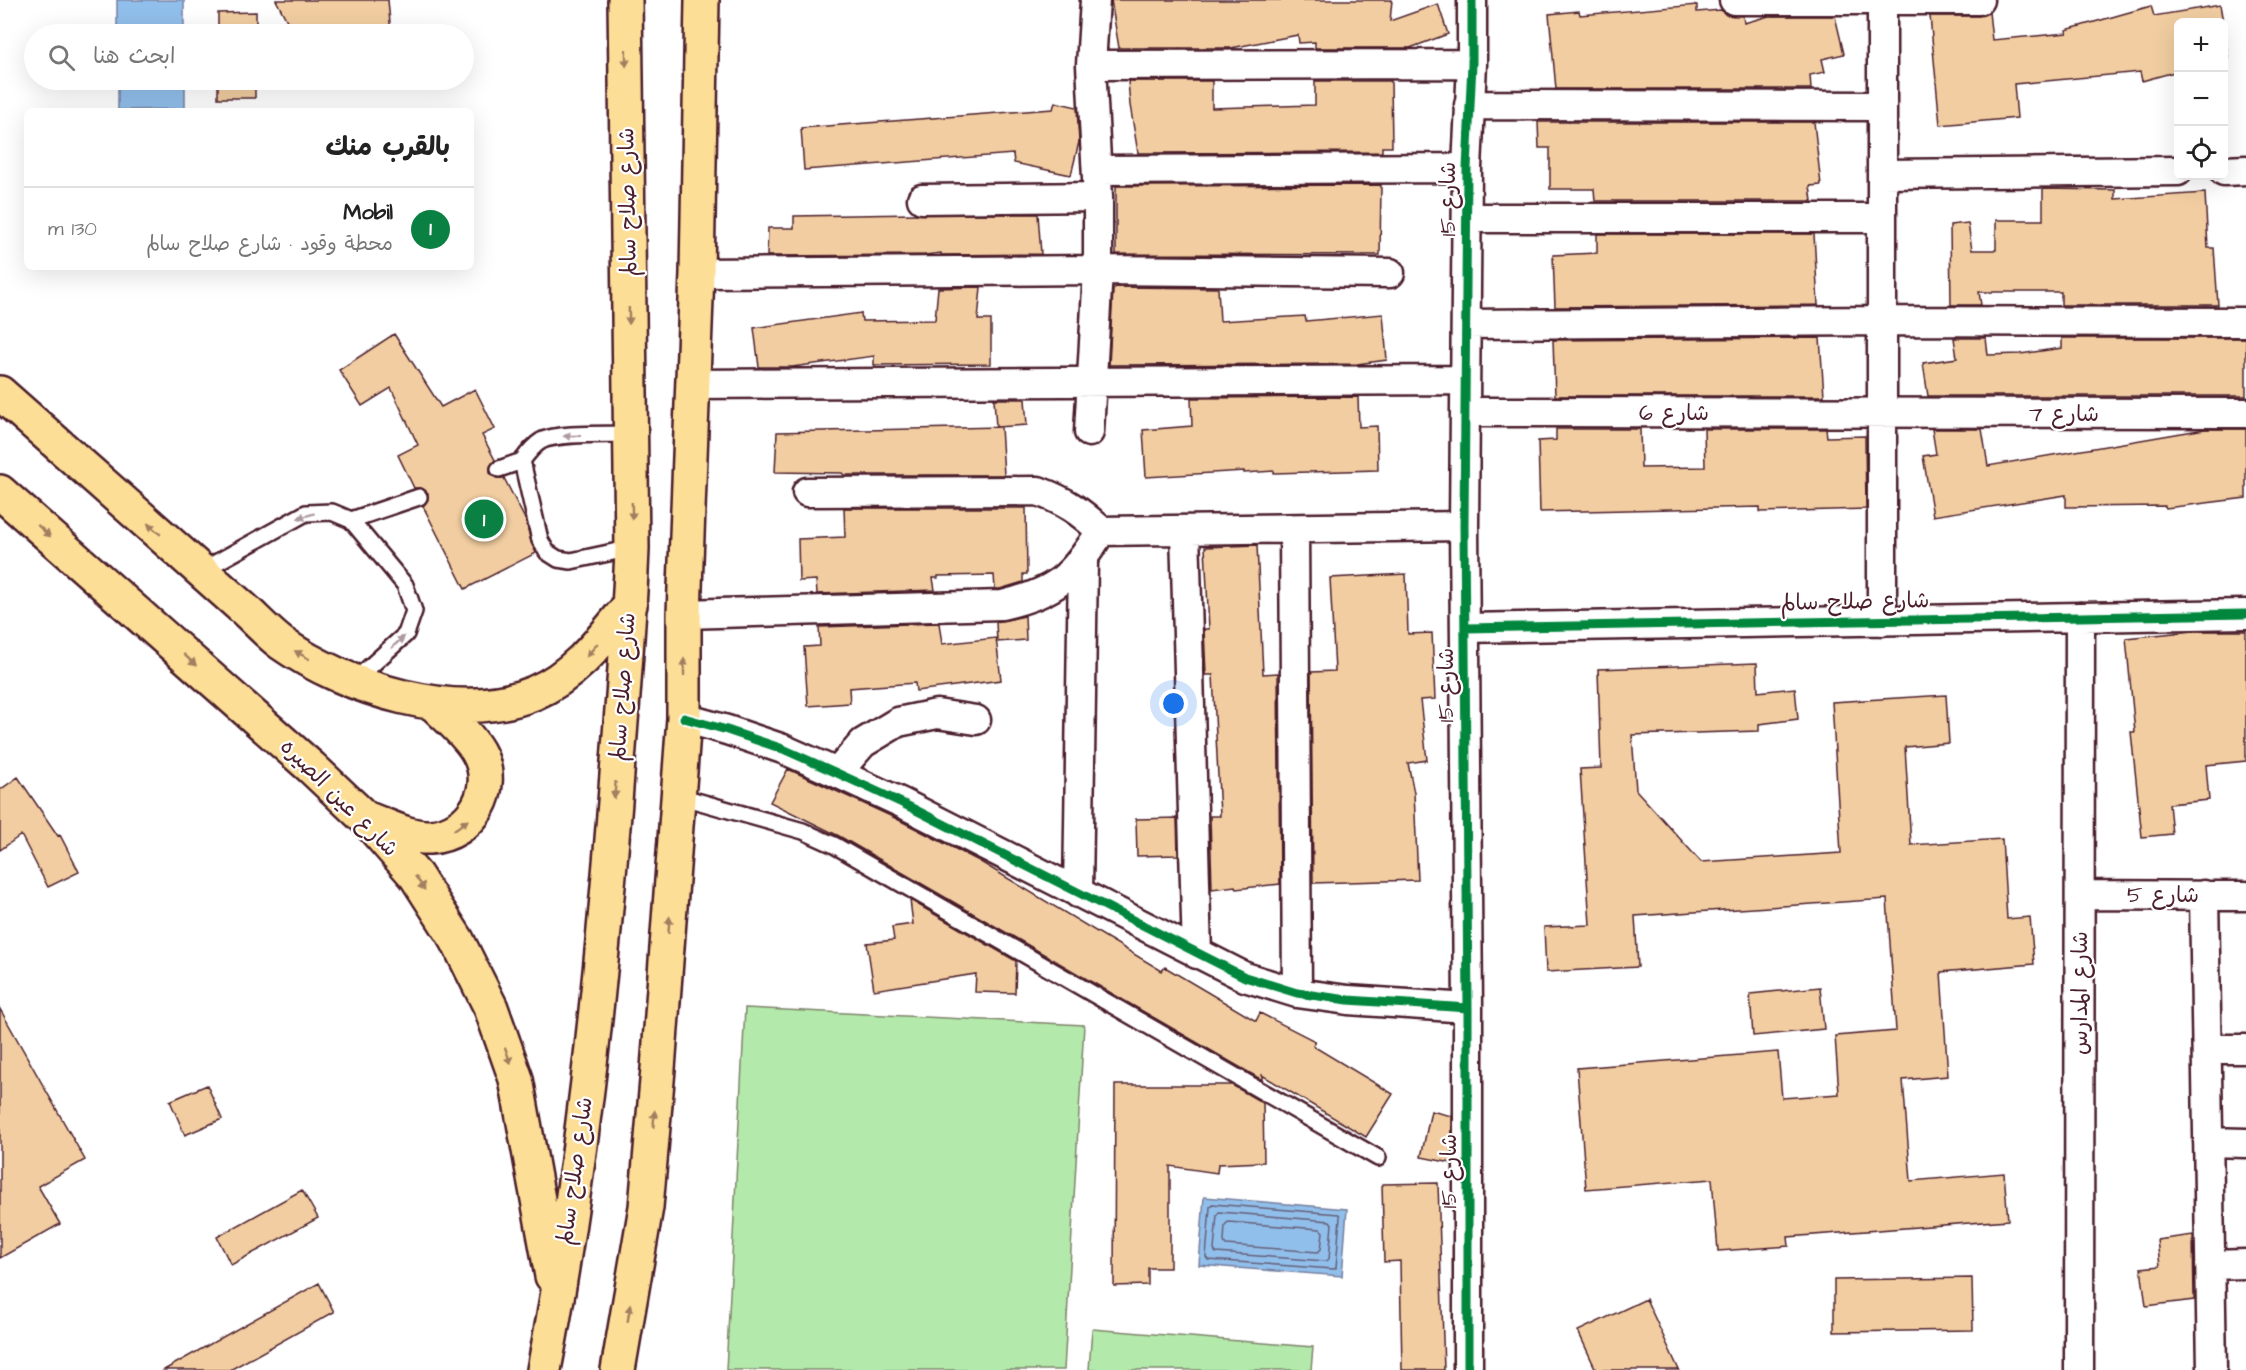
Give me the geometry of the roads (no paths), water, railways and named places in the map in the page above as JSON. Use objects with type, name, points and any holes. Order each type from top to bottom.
[{"type":"main road","name":"شارع صلاح سالم","points":[[544,1370],[557,1303],[589,1072],[609,876],[630,605],[632,548],[625,0]]},
{"type":"main road","points":[[618,1370],[646,1207],[684,718],[684,614],[697,273],[702,0]]},
{"type":"main road","points":[[0,393],[281,643],[354,681],[434,704],[462,706],[503,702],[534,693],[562,678],[586,657],[630,605]]},
{"type":"main road","name":"شارع عين الصيره","points":[[0,492],[302,759],[366,819],[422,885],[457,940],[491,1008],[516,1079],[557,1303]]},
{"type":"main road","points":[[366,819],[429,837],[446,834],[461,826],[474,815],[482,800],[485,783],[484,767],[478,752],[468,738],[434,704]]},
{"type":"street","points":[[1089,432],[1098,270],[1097,183],[1091,65],[1095,0]]},
{"type":"street","name":"شارع 15","points":[[1468,1370],[1464,526],[1467,168],[1472,63],[1472,0]]},
{"type":"street","points":[[1734,0],[1979,0]]},
{"type":"street","points":[[1881,621],[1882,0]]},
{"type":"street","points":[[1091,65],[1472,63]]},
{"type":"street","points":[[1469,105],[1882,106]]},
{"type":"street","points":[[921,199],[1097,183],[1467,168]]},
{"type":"street","points":[[2228,171],[2246,170]]},
{"type":"street","points":[[1882,174],[2174,171]]},
{"type":"street","points":[[1468,218],[1882,218]]},
{"type":"street","points":[[697,273],[1098,270],[1390,273]]},
{"type":"street","points":[[1466,324],[1882,321],[2246,322]]},
{"type":"street","points":[[692,384],[1465,380]]},
{"type":"street","name":"شارع 6","points":[[1466,412],[1882,414]]},
{"type":"street","name":"شارع 7","points":[[1882,414],[2246,413]]},
{"type":"street","points":[[807,492],[1038,491],[1069,504],[1083,513],[1101,531],[1464,526]]},
{"type":"street","points":[[1294,529],[1297,993]]},
{"type":"street","points":[[1185,530],[1197,954]]},
{"type":"street","points":[[684,614],[1002,605],[1033,597],[1062,581],[1083,561],[1101,531]]},
{"type":"street","points":[[1078,893],[1083,561]]},
{"type":"street","name":"شارع صلاح سالم","points":[[1465,628],[2246,614]]},
{"type":"street","name":"شارع المدارس","points":[[2079,1370],[2080,617]]},
{"type":"street","points":[[837,773],[863,743],[898,722],[937,714],[976,720]]},
{"type":"street","points":[[684,718],[783,749],[902,803],[1245,977],[1297,993],[1348,1000],[1468,1008]]},
{"type":"street","name":"شارع 5","points":[[2080,895],[2246,896]]},
{"type":"street","points":[[2204,896],[2212,1370]]},
{"type":"street","points":[[2207,1049],[2246,1049]]},
{"type":"street","points":[[2208,1142],[2246,1143]]},
{"type":"street","points":[[2210,1265],[2246,1264]]},
{"type":"lane","points":[[500,469],[522,461],[531,449],[542,441],[556,437],[630,434]]},
{"type":"lane","points":[[522,461],[540,540],[547,552],[558,559],[571,561],[632,548]]},
{"type":"lane","points":[[351,520],[418,497]]},
{"type":"lane","points":[[201,571],[306,513],[332,512],[351,520],[405,585],[414,611],[406,634],[354,681]]},
{"type":"lane","points":[[678,796],[803,831],[834,845],[1378,1158]]},
{"type":"water","points":[[117,0],[184,0],[184,24],[117,24]]},
{"type":"water","points":[[118,90],[185,90],[185,108],[118,108]]},
{"type":"water","points":[[1204,1197],[1347,1209],[1342,1276],[1199,1265]]},
{"type":"place","name":"Mobil","points":[[484,519]]}]
